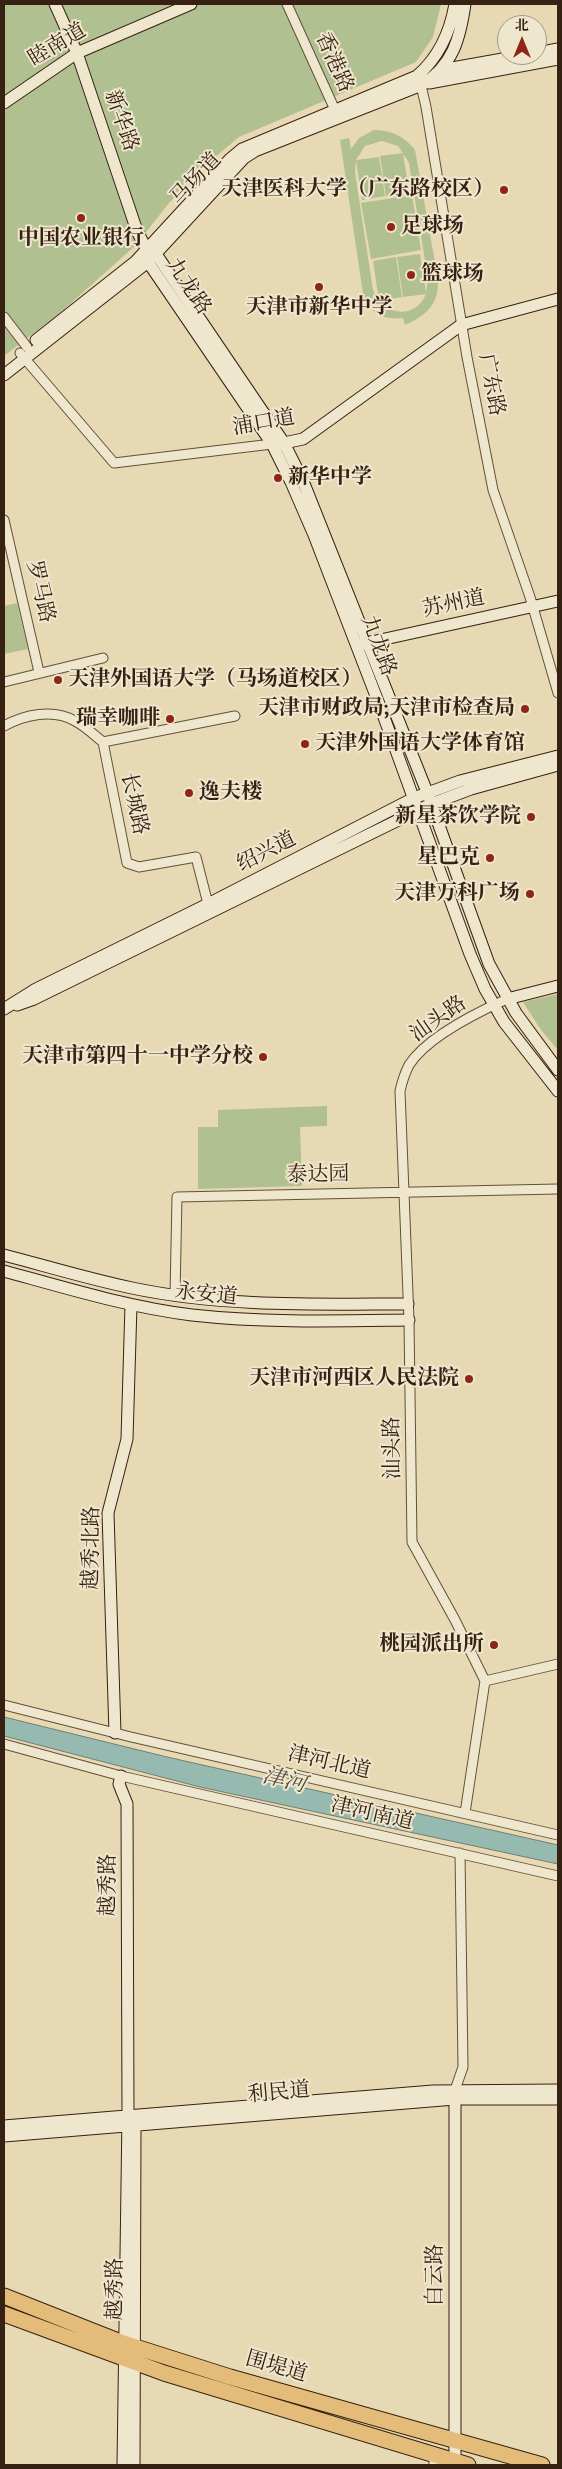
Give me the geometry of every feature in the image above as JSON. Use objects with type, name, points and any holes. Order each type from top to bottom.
[{"type":"highway","name":"围堤道","points":[[4,2296],[129,2345],[290,2394],[542,2465]]},
{"type":"highway","name":"围堤道","points":[[4,2314],[128,2361],[434,2460],[462,2463]]},
{"type":"street","name":"新华路","points":[[56,4],[77,53],[137,231],[152,255]]},
{"type":"street","name":"睦南道","points":[[4,103],[77,53],[190,4]]},
{"type":"street","name":"香港路","points":[[287,4],[336,110]]},
{"type":"street","name":"马场道","points":[[164,238],[250,154],[420,80],[441,47],[455,4]]},
{"type":"street","points":[[442,70],[455,48],[464,4]]},
{"type":"street","points":[[420,80],[558,59]]},
{"type":"street","points":[[420,80],[442,70],[497,60]]},
{"type":"street","name":"马场道","points":[[4,366],[24,353],[136,261],[152,255],[230,159],[242,149],[336,110],[420,80]]},
{"type":"street","name":"广东路","points":[[420,80],[493,490],[558,693]]},
{"type":"street","points":[[161,272],[164,238]]},
{"type":"street","points":[[152,255],[161,272]]},
{"type":"street","name":"九龙路","points":[[161,272],[278,444],[317,512],[432,804],[478,939],[507,999],[558,1070]]},
{"type":"street","name":"浦口道","points":[[24,353],[114,464],[302,440],[462,324],[558,299]]},
{"type":"street","points":[[4,317],[24,353]]},
{"type":"street","name":"马场道","points":[[4,375],[24,353]]},
{"type":"street","name":"九龙路","points":[[278,444],[419,810],[470,954],[493,1005],[513,1035],[558,1091]]},
{"type":"street","name":"罗马路","points":[[4,520],[39,672]]},
{"type":"street","name":"苏州道","points":[[356,645],[558,601]]},
{"type":"street","points":[[4,682],[39,672],[104,658]]},
{"type":"street","points":[[4,726],[18,718],[47,714],[74,720],[103,742],[235,716]]},
{"type":"street","name":"长城路","points":[[103,742],[127,863],[139,867],[196,857],[208,904]]},
{"type":"street","name":"绍兴道","points":[[4,1010],[36,989],[427,792],[460,781],[558,756]]},
{"type":"street","name":"绍兴道","points":[[4,1010],[34,1000],[432,804],[471,790],[558,765]]},
{"type":"street","points":[[507,999],[558,986]]},
{"type":"street","name":"汕头路","points":[[485,1681],[455,1620],[412,1542],[409,1320],[400,1091],[409,1066],[428,1046],[459,1024],[507,999]]},
{"type":"street","name":"泰达园","points":[[175,1295],[177,1197],[558,1189]]},
{"type":"street","name":"永安道","points":[[4,1255],[133,1289],[175,1295],[249,1302],[408,1304]]},
{"type":"street","name":"永安道","points":[[4,1271],[131,1305],[192,1315],[255,1320],[409,1320]]},
{"type":"street","name":"越秀北路","points":[[115,1733],[108,1512],[127,1439],[131,1305]]},
{"type":"street","points":[[465,1813],[485,1681],[558,1664]]},
{"type":"street","name":"津河北道","points":[[4,1706],[558,1835]]},
{"type":"street","name":"津河南道","points":[[4,1744],[558,1876]]},
{"type":"street","name":"越秀路","points":[[122,1772],[120,1784],[127,1804],[130,2122],[129,2345],[123,2465]]},
{"type":"street","points":[[455,2094],[463,2067],[460,1853]]},
{"type":"street","name":"利民道","points":[[4,2136],[130,2122],[455,2094],[558,2090]]},
{"type":"street","name":"利民道","points":[[455,2094],[558,2099]]},
{"type":"street","name":"白云路","points":[[455,2094],[454,2439],[462,2463]]},
{"type":"street","name":"利民道","points":[[4,2126],[130,2122]]},
{"type":"street","name":"越秀路","points":[[128,2361],[134,2465]]},
{"type":"green space","points":[[4,4],[441,4],[433,37],[416,62],[239,137],[209,162],[169,203],[135,246],[62,311],[4,356]]},
{"type":"green space","points":[[374,130],[386,131],[402,138],[415,150],[438,288],[430,308],[420,317],[405,325],[403,318],[383,317],[373,311],[363,293],[340,140],[349,138],[351,149],[359,138]],"holes":[[[382,141],[398,146],[409,163],[428,279],[426,293],[420,254],[397,257],[403,297],[426,294],[421,303],[407,311],[399,312],[384,305],[377,298],[373,290],[355,173],[356,160],[365,146]]]},
{"type":"green space","points":[[403,153],[409,193],[386,196],[380,156]]},
{"type":"green space","points":[[379,157],[385,196],[362,200],[356,160]]},
{"type":"green space","name":"足球场","points":[[412,195],[421,250],[371,259],[361,203]]},
{"type":"green space","name":"篮球场","points":[[396,257],[402,297],[379,301],[373,261]]},
{"type":"green space","points":[[17,603],[28,649],[4,654],[4,606]]},
{"type":"green space","points":[[558,994],[558,1050],[541,1030],[523,1002]]},
{"type":"green space","points":[[327,1106],[327,1126],[300,1127],[302,1186],[198,1189],[198,1127],[218,1127],[218,1110]]},
{"type":"water","name":"津河","points":[[4,1717],[167,1757],[558,1845],[558,1864],[200,1787],[4,1736]]},
{"type":"place","name":"天津医科大学（广东路校区）","points":[[504,190]]},
{"type":"place","name":"中国农业银行","points":[[81,218]]},
{"type":"place","name":"足球场","points":[[391,227]]},
{"type":"place","name":"篮球场","points":[[411,275]]},
{"type":"place","name":"天津市新华中学","points":[[319,287]]},
{"type":"place","name":"新华中学","points":[[278,478]]},
{"type":"place","name":"天津外国语大学（马场道校区）","points":[[58,680]]},
{"type":"place","name":"天津市财政局;天津市检查局","points":[[525,709]]},
{"type":"place","name":"瑞幸咖啡","points":[[170,719]]},
{"type":"place","name":"天津外国语大学体育馆","points":[[305,744]]},
{"type":"place","name":"逸夫楼","points":[[189,793]]},
{"type":"place","name":"新星茶饮学院","points":[[531,817]]},
{"type":"place","name":"星巴克","points":[[490,858]]},
{"type":"place","name":"天津万科广场","points":[[530,894]]},
{"type":"place","name":"天津市第四十一中学分校","points":[[263,1057]]},
{"type":"place","name":"天津市河西区人民法院","points":[[469,1379]]},
{"type":"place","name":"桃园派出所","points":[[494,1645]]}]
